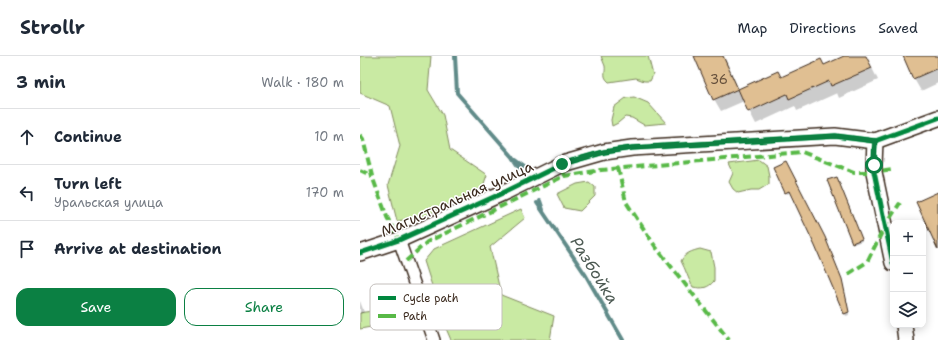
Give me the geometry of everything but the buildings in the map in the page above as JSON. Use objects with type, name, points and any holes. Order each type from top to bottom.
[{"type":"street","points":[[892,256],[874,172],[875,141],[938,118]]},
{"type":"street","name":"Магистральная улица","points":[[360,253],[399,240],[562,164],[604,152],[632,148],[836,136],[875,141]]},
{"type":"street","points":[[399,240],[414,284]]},
{"type":"street","points":[[904,328],[906,340]]},
{"type":"street","points":[[430,330],[434,340]]},
{"type":"green space","points":[[360,56],[431,56],[428,90],[443,115],[450,150],[487,175],[482,189],[422,217],[397,221],[388,185],[400,146],[390,106],[360,93]]},
{"type":"green space","points":[[601,56],[648,56],[653,75],[650,81],[644,81],[636,78],[609,82],[605,76],[605,66]]},
{"type":"green space","points":[[634,97],[648,103],[666,123],[644,125],[632,118],[625,117],[612,126],[611,120],[614,107],[626,98]]},
{"type":"green space","points":[[759,160],[767,166],[769,184],[759,190],[738,193],[733,189],[729,182],[733,173],[729,164]]},
{"type":"green space","points":[[589,182],[595,187],[595,196],[580,211],[564,208],[557,194],[577,184]]},
{"type":"green space","points":[[521,209],[525,218],[490,247],[498,284],[431,284],[424,261],[434,249]]},
{"type":"green space","points":[[700,249],[711,252],[714,267],[714,281],[707,287],[702,288],[693,287],[681,261],[687,254]]},
{"type":"green space","points":[[502,295],[554,316],[550,340],[451,340],[447,330],[502,330]]},
{"type":"green space","points":[[370,311],[370,327],[360,329],[360,313]]},
{"type":"waterway","name":"Разбойка","points":[[455,56],[457,93],[513,157],[520,168]]},
{"type":"waterway","name":"Разбойка","points":[[516,160],[524,166]]},
{"type":"waterway","name":"Разбойка","points":[[540,201],[543,210]]},
{"type":"waterway","name":"Разбойка","points":[[537,203],[585,274],[623,340]]},
{"type":"marked path","points":[[360,135],[363,139],[372,176],[387,217],[399,240]]},
{"type":"marked path","points":[[564,176],[601,170],[802,152],[854,172],[874,172],[893,169]]},
{"type":"marked path","points":[[618,168],[626,202],[655,246],[729,340]]},
{"type":"marked path","points":[[360,170],[372,176]]},
{"type":"marked path","points":[[406,261],[427,242],[564,176],[563,172]]},
{"type":"marked path","points":[[848,274],[867,262],[885,226],[900,203]]},
{"type":"cycle path","points":[[360,253],[399,240],[507,191],[562,164],[604,152],[632,148],[835,136],[875,141],[938,118]]},
{"type":"cycle path","points":[[875,141],[874,172],[892,256]]},
{"type":"route","points":[[562,164],[604,152],[632,148],[836,136],[875,141],[874,165]]}]
